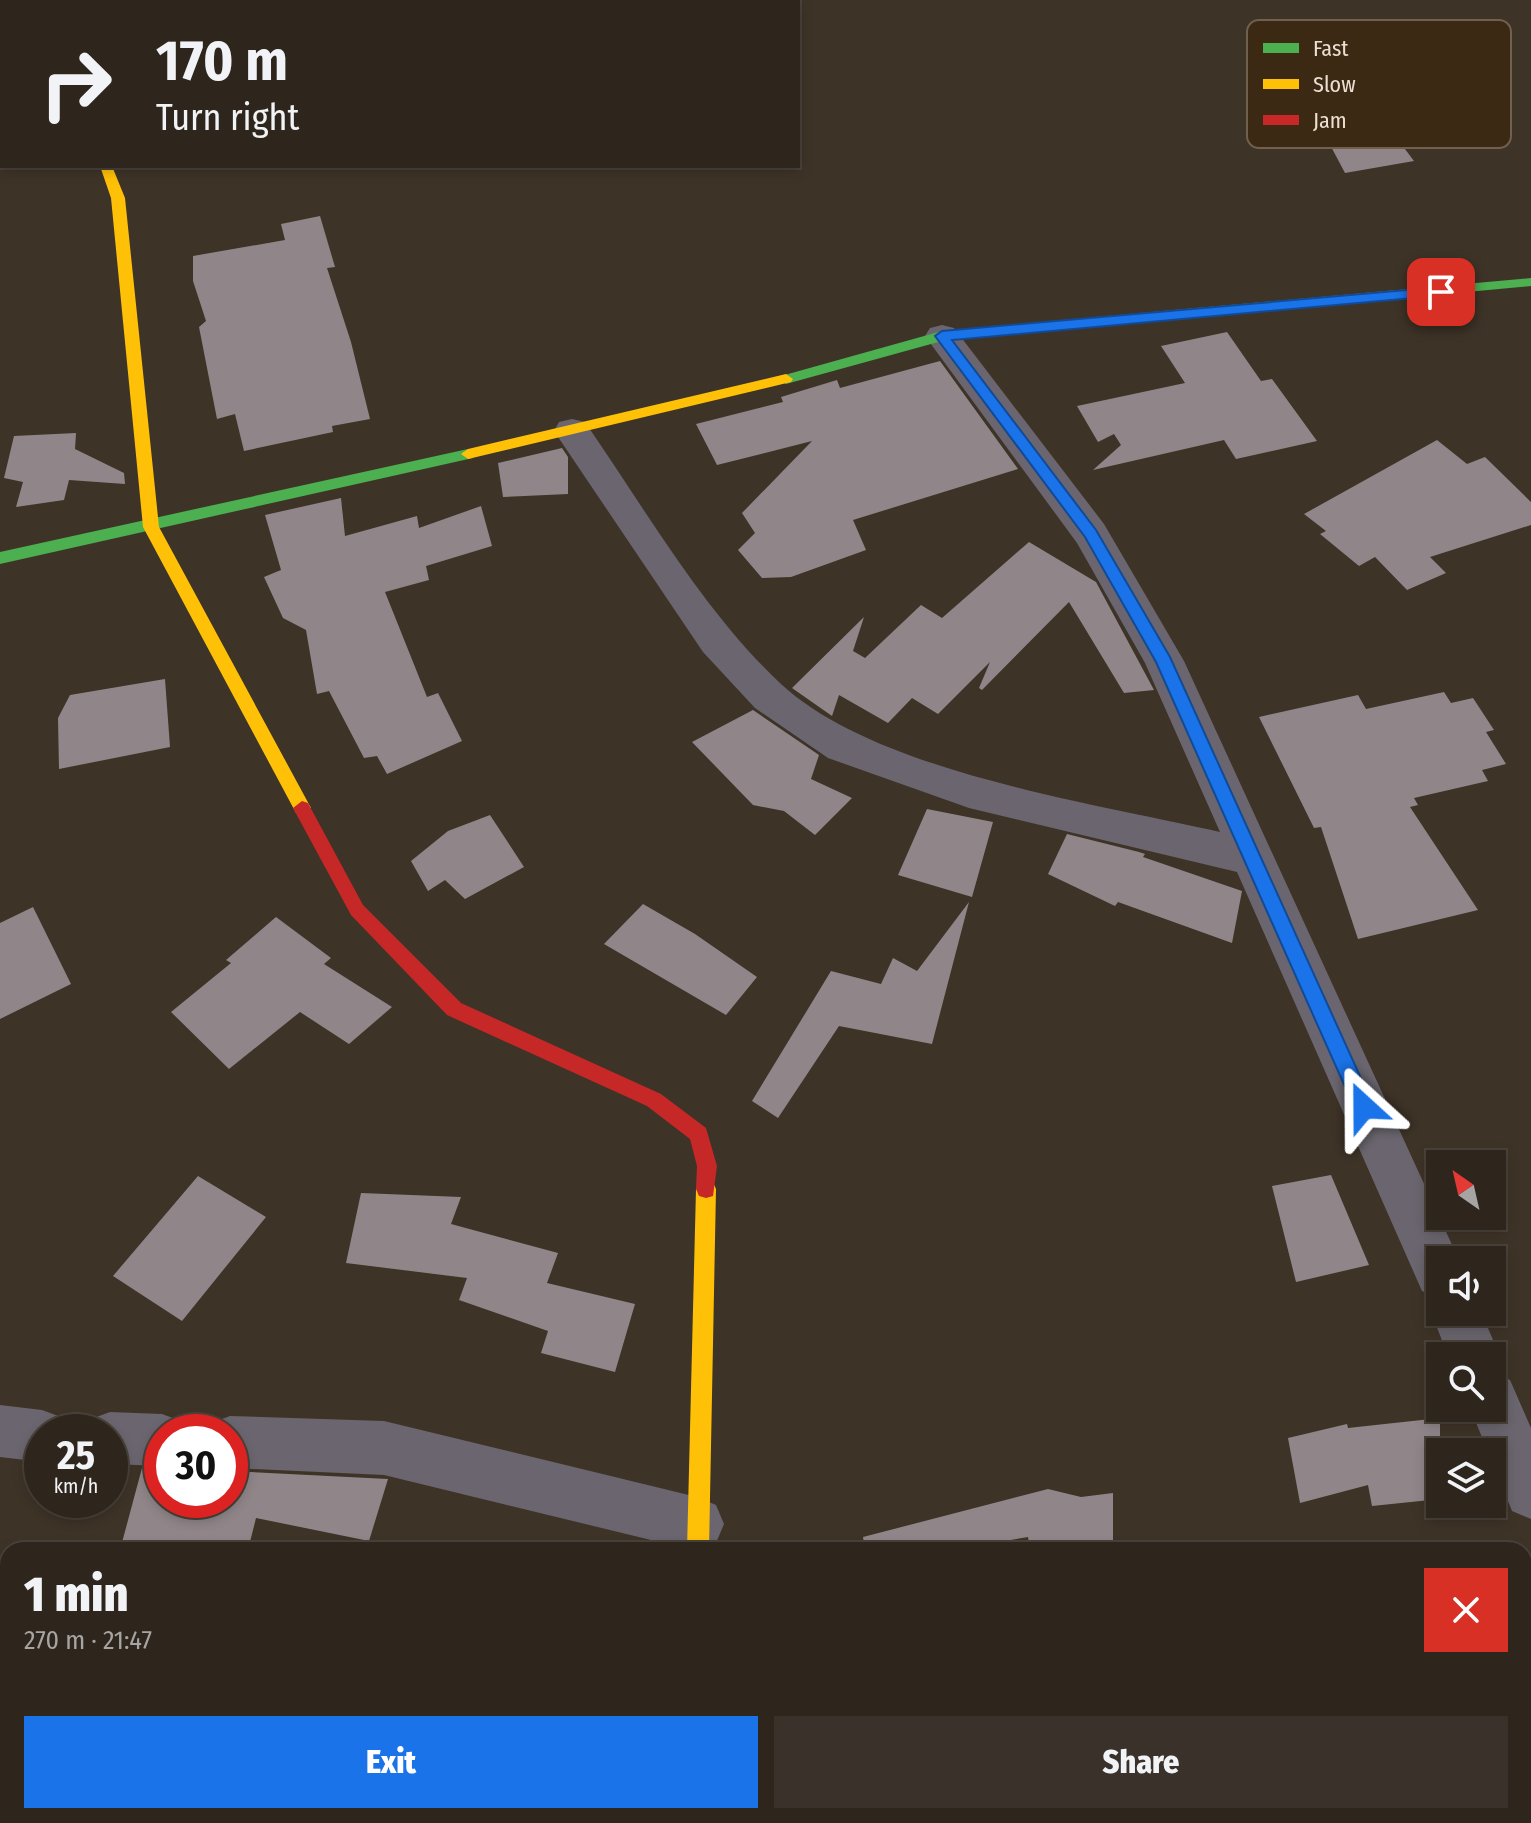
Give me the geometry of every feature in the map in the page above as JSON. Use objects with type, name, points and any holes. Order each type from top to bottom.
[{"type":"street","points":[[107,168],[118,198],[151,527],[357,910],[454,1009],[654,1100],[699,1134],[707,1166],[698,1537],[384,1448],[248,1443]]},
{"type":"street","points":[[0,558],[151,527],[572,431],[799,376],[942,336],[1190,316],[1531,282]]},
{"type":"street","points":[[942,336],[1091,534],[1164,661],[1427,1246]]},
{"type":"street","points":[[572,431],[717,642],[769,697],[843,747],[969,791],[1250,857]]},
{"type":"street","points":[[1502,1422],[1531,1492]]},
{"type":"street","points":[[0,1431],[24,1434]]},
{"type":"building","points":[[1332,148],[1404,148],[1414,161],[1345,173]]},
{"type":"building","points":[[320,216],[335,267],[327,268],[351,342],[370,419],[332,426],[333,432],[244,451],[235,414],[217,419],[199,327],[206,321],[193,281],[193,256],[285,240],[281,224]]},
{"type":"building","points":[[1227,332],[1261,381],[1272,379],[1317,441],[1236,459],[1224,440],[1093,470],[1121,445],[1114,434],[1098,442],[1077,406],[1185,383],[1161,346]]},
{"type":"building","points":[[940,361],[1018,469],[853,520],[866,550],[791,577],[762,578],[738,550],[755,533],[742,513],[812,441],[717,465],[696,424],[783,402],[781,397],[837,380],[840,388]]},
{"type":"building","points":[[76,433],[75,449],[124,473],[125,484],[69,480],[64,500],[16,507],[23,482],[4,478],[14,436]]},
{"type":"building","points":[[1437,440],[1467,464],[1485,457],[1531,502],[1531,525],[1430,557],[1446,573],[1407,590],[1375,557],[1359,566],[1320,534],[1326,531],[1304,514]]},
{"type":"building","points":[[562,448],[568,457],[568,494],[503,497],[498,463]]},
{"type":"building","points":[[341,498],[345,536],[417,516],[419,528],[481,506],[492,546],[426,566],[429,580],[385,592],[427,697],[438,693],[462,741],[387,774],[377,756],[364,758],[329,691],[317,694],[306,630],[283,618],[264,577],[281,570],[265,515]]},
{"type":"building","points":[[1029,542],[1096,582],[1154,690],[1124,693],[1069,602],[982,690],[979,688],[990,662],[938,714],[912,698],[888,723],[839,695],[832,716],[792,688],[864,617],[853,651],[865,658],[921,605],[942,618]]},
{"type":"building","points":[[165,679],[170,747],[59,769],[58,718],[70,695]]},
{"type":"building","points":[[1444,692],[1451,703],[1473,698],[1494,730],[1486,732],[1506,764],[1482,770],[1488,781],[1414,798],[1418,805],[1410,807],[1478,910],[1358,939],[1321,827],[1314,828],[1259,717],[1358,695],[1366,709]]},
{"type":"building","points":[[753,710],[819,755],[811,779],[852,798],[815,835],[784,811],[753,805],[692,742]]},
{"type":"building","points":[[927,809],[993,822],[972,897],[898,875]]},
{"type":"building","points":[[490,815],[524,867],[465,899],[445,880],[428,891],[411,861],[448,831]]},
{"type":"building","points":[[1067,834],[1139,852],[1145,854],[1143,857],[1242,891],[1232,943],[1118,902],[1115,906],[1048,874]]},
{"type":"building","points":[[969,902],[932,1044],[839,1026],[778,1118],[752,1101],[831,971],[881,984],[893,958],[917,971]]},
{"type":"building","points":[[643,904],[695,934],[757,977],[726,1015],[604,944]]},
{"type":"building","points":[[33,907],[71,984],[0,1019],[0,923]]},
{"type":"building","points":[[276,917],[331,958],[324,964],[392,1007],[349,1044],[300,1012],[229,1069],[171,1012],[231,963],[226,960]]},
{"type":"building","points":[[1331,1175],[1369,1265],[1296,1282],[1272,1186]]},
{"type":"building","points":[[198,1176],[266,1217],[182,1321],[113,1276]]},
{"type":"building","points":[[361,1193],[461,1197],[451,1224],[558,1253],[547,1283],[635,1304],[615,1372],[541,1353],[548,1331],[459,1300],[467,1278],[346,1263]]},
{"type":"building","points":[[1426,1420],[1426,1422],[1440,1422],[1440,1438],[1426,1438],[1426,1500],[1372,1506],[1368,1485],[1300,1503],[1288,1438],[1347,1424],[1348,1428]]},
{"type":"building","points":[[142,1468],[144,1518],[248,1518],[248,1472],[388,1479],[369,1541],[256,1518],[250,1542],[122,1542]]},
{"type":"building","points":[[1048,1489],[1081,1497],[1113,1493],[1113,1542],[1029,1542],[1028,1537],[999,1542],[864,1542],[863,1537]]},
{"type":"traffic: fast","points":[[786,379],[942,336],[1531,282]]},
{"type":"traffic: fast","points":[[0,558],[468,454]]},
{"type":"traffic: slow","points":[[107,168],[118,198],[151,527],[302,808]]},
{"type":"traffic: slow","points":[[468,454],[786,379]]},
{"type":"traffic: slow","points":[[698,1542],[706,1189]]},
{"type":"traffic: jam","points":[[302,808],[357,910],[454,1009],[654,1100],[699,1134],[707,1166],[706,1189]]},
{"type":"route","points":[[1364,1107],[1164,661],[1091,534],[942,336],[1441,292]]}]
